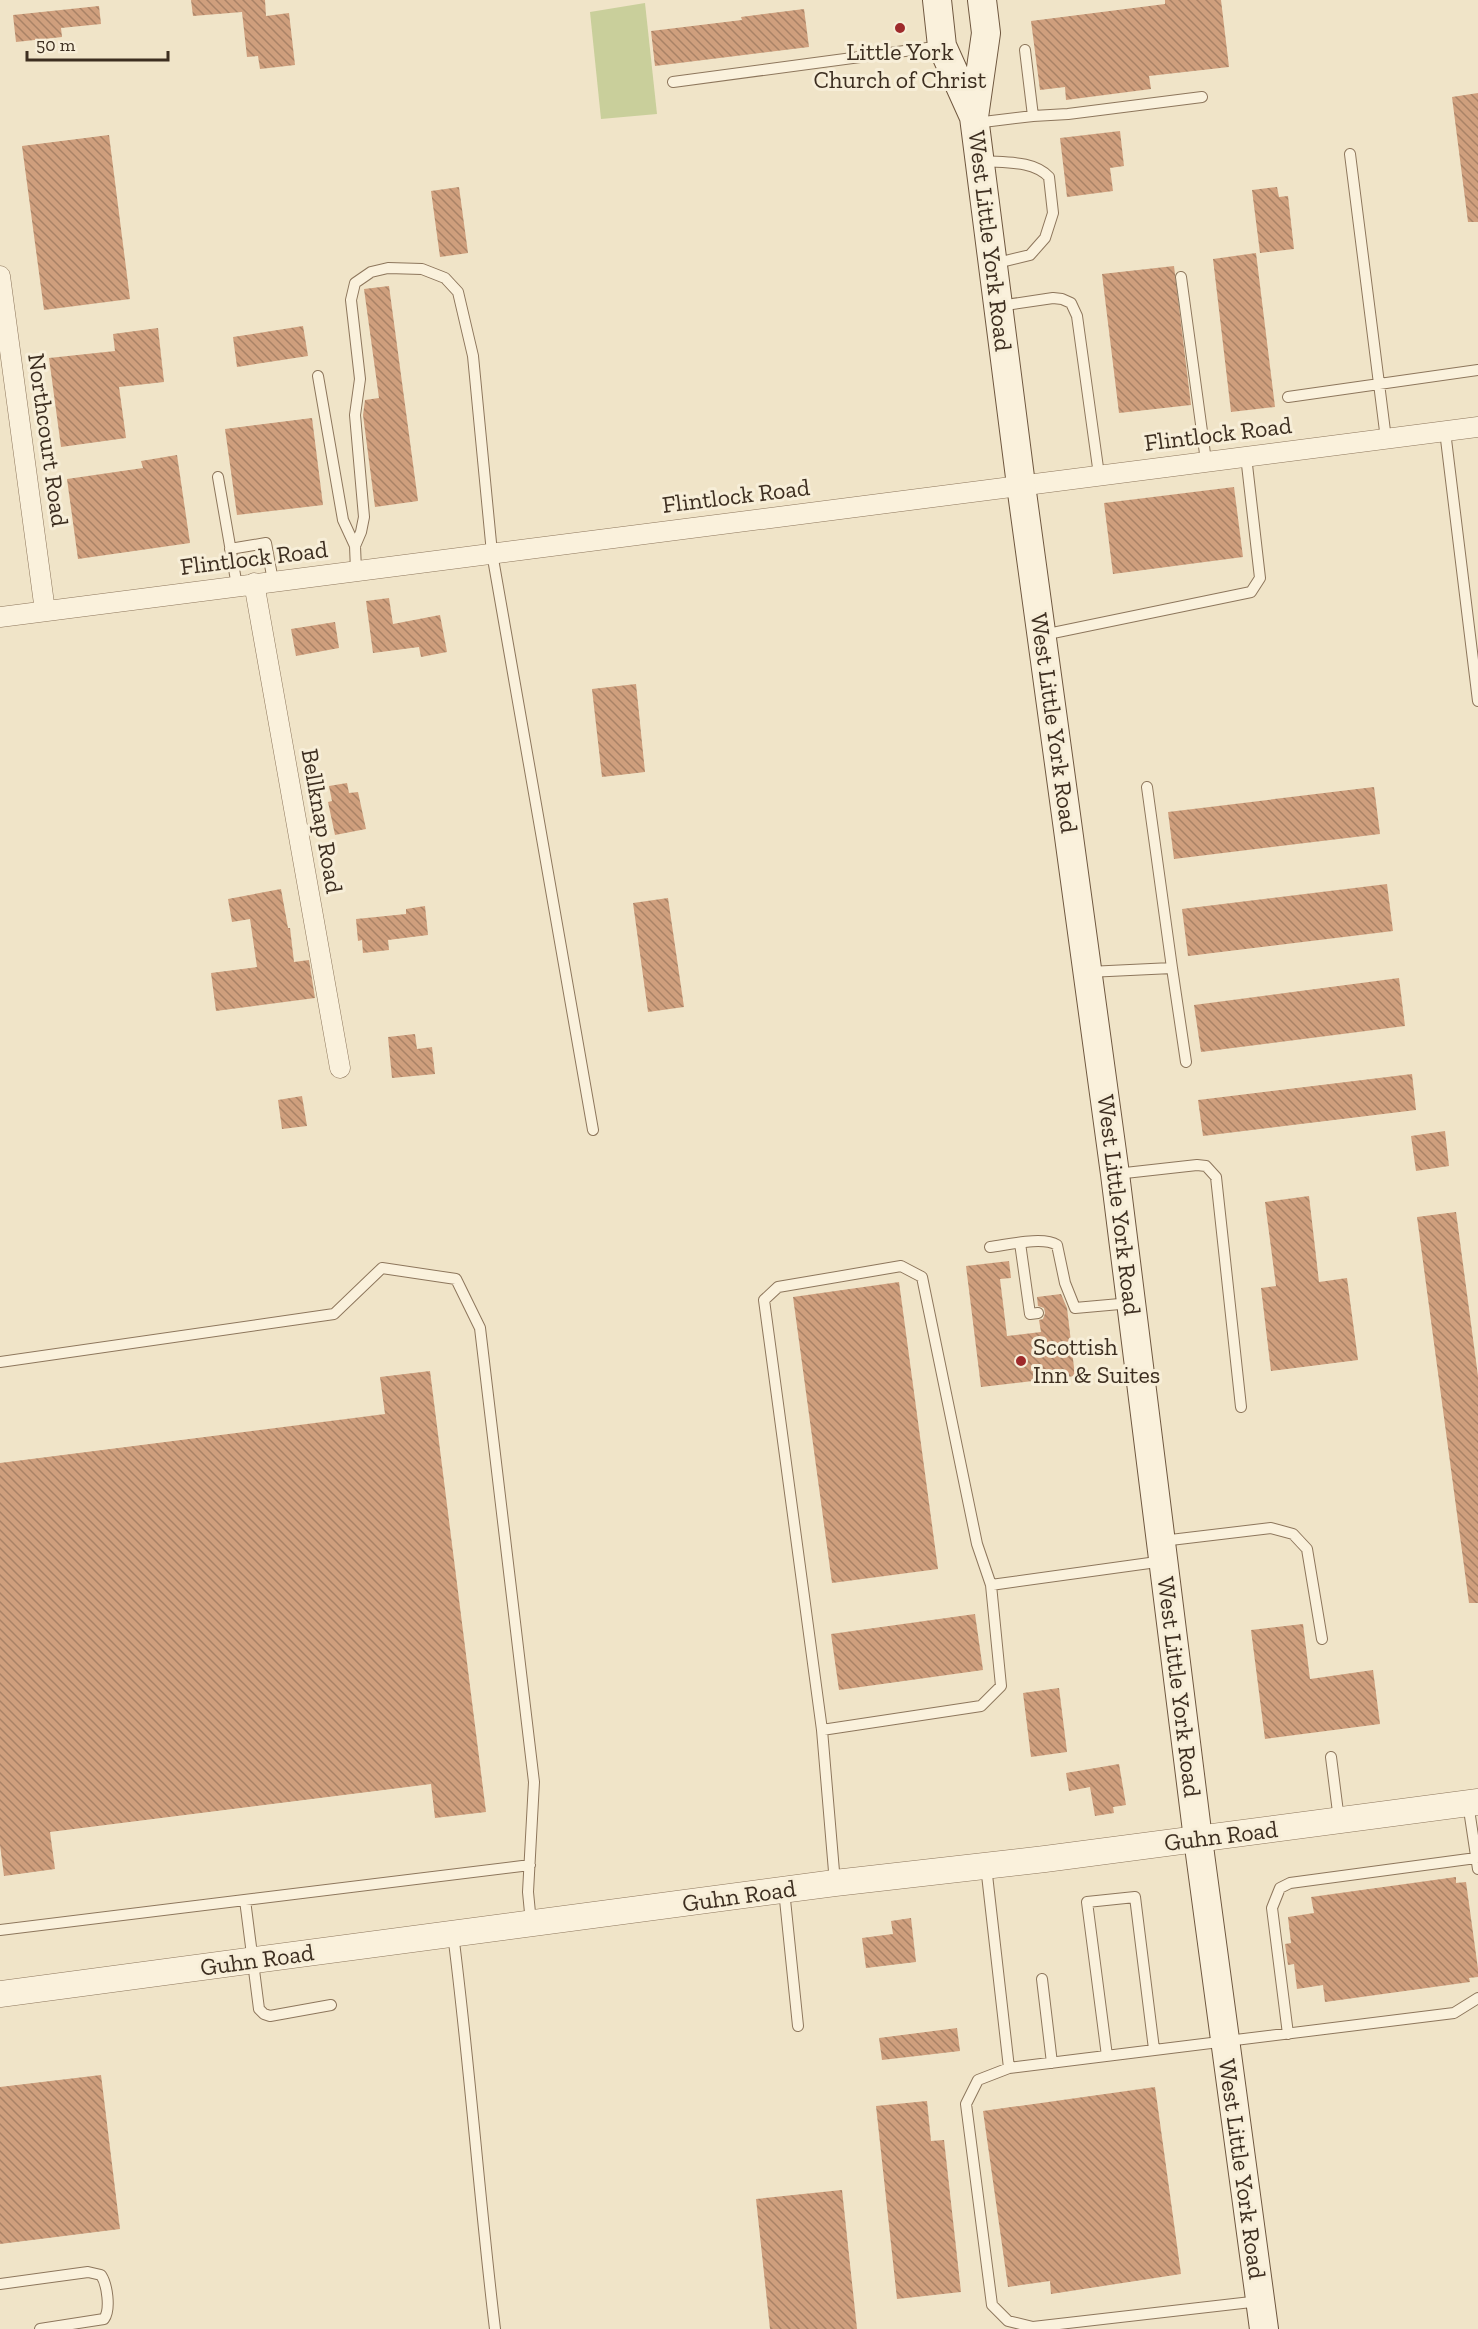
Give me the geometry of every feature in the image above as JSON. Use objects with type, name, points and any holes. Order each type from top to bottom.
[{"type":"main road","name":"West Little York Road","points":[[937,0],[942,46],[975,120]]},
{"type":"main road","name":"West Little York Road","points":[[982,0],[986,33],[975,120],[1021,485],[1115,1174],[1198,1839],[1264,2329]]},
{"type":"street","name":"Northcourt Road","points":[[0,276],[7,374],[45,611]]},
{"type":"street","name":"Flintlock Road","points":[[0,617],[1478,427]]},
{"type":"street","name":"Bellknap Road","points":[[254,583],[340,1068]]},
{"type":"street","name":"Guhn Road","points":[[0,1994],[835,1883],[986,1866],[1473,1802]]},
{"type":"lane","points":[[673,82],[942,46]]},
{"type":"lane","points":[[1025,50],[1033,116]]},
{"type":"lane","points":[[975,120],[1068,114],[1202,97]]},
{"type":"lane","points":[[1350,154],[1386,439]]},
{"type":"lane","points":[[980,161],[1016,163],[1041,168],[1049,177],[1053,213],[1045,238],[1030,255],[993,264]]},
{"type":"lane","points":[[356,570],[355,546],[364,517],[356,415],[360,379],[351,300],[356,283],[371,272],[388,268],[422,269],[445,278],[458,292],[473,356],[492,553],[593,1130]]},
{"type":"lane","points":[[1181,277],[1206,461]]},
{"type":"lane","points":[[998,306],[1053,298],[1062,298],[1071,303],[1077,316],[1099,475]]},
{"type":"lane","points":[[1288,397],[1478,370]]},
{"type":"lane","points":[[318,376],[341,513],[355,546]]},
{"type":"lane","points":[[1445,431],[1478,701]]},
{"type":"lane","points":[[1043,636],[1251,592],[1260,578],[1246,456]]},
{"type":"lane","points":[[218,477],[230,549],[254,583]]},
{"type":"lane","points":[[230,549],[266,543],[254,583]]},
{"type":"lane","points":[[1148,787],[1186,1062]]},
{"type":"lane","points":[[1088,972],[1172,968]]},
{"type":"lane","points":[[1115,1174],[1197,1165],[1206,1166],[1216,1177],[1241,1407]]},
{"type":"lane","points":[[990,1247],[1041,1241],[1054,1242],[1057,1245],[1071,1308],[1131,1303]]},
{"type":"lane","points":[[1020,1243],[1030,1314],[1038,1313]]},
{"type":"lane","points":[[822,1730],[981,1706],[1000,1686],[991,1585],[977,1544],[922,1277],[901,1266],[778,1287],[764,1300],[822,1730],[835,1883]]},
{"type":"lane","points":[[0,1362],[334,1314],[382,1268],[456,1279],[480,1328],[534,1782],[528,1892],[531,1923]]},
{"type":"lane","points":[[991,1585],[1271,1528],[1293,1534],[1307,1549],[1322,1639]]},
{"type":"lane","points":[[1331,1758],[1340,1820]]},
{"type":"lane","points":[[1473,1802],[1478,1869]]},
{"type":"lane","points":[[1288,2034],[1272,1908],[1280,1888],[1290,1883],[1476,1858]]},
{"type":"lane","points":[[0,1930],[530,1865]]},
{"type":"lane","points":[[986,1866],[1009,2068]]},
{"type":"lane","points":[[784,1890],[798,2026]]},
{"type":"lane","points":[[1107,2056],[1087,1902],[1135,1897],[1154,2049]]},
{"type":"lane","points":[[245,1900],[259,2010],[270,2016],[331,2005]]},
{"type":"lane","points":[[453,1934],[469,2056],[481,2210],[495,2329]]},
{"type":"lane","points":[[1042,1979],[1052,2062]]},
{"type":"lane","points":[[1260,2301],[1033,2327],[1008,2321],[992,2305],[966,2104],[978,2080],[1009,2068],[1454,2013],[1478,1998]]},
{"type":"lane","points":[[0,2284],[88,2272],[101,2275],[105,2280],[108,2314],[104,2319],[40,2329]]},
{"type":"green space","points":[[645,3],[657,114],[601,119],[590,12]]},
{"type":"building","points":[[191,0],[265,0],[266,16],[289,13],[295,65],[260,69],[258,56],[247,57],[242,12],[193,16]]},
{"type":"building","points":[[1165,0],[1221,0],[1229,67],[1149,76],[1151,89],[1066,100],[1065,87],[1040,90],[1031,21],[1165,4]]},
{"type":"building","points":[[99,6],[101,24],[61,28],[62,37],[16,42],[13,15]]},
{"type":"building","points":[[804,9],[809,47],[655,66],[651,31],[742,20],[741,17]]},
{"type":"building","points":[[1478,93],[1478,222],[1468,222],[1452,97]]},
{"type":"building","points":[[1120,131],[1124,166],[1110,168],[1113,191],[1067,197],[1060,138]]},
{"type":"building","points":[[109,135],[130,299],[44,310],[22,146]]},
{"type":"building","points":[[459,187],[468,253],[440,257],[431,191]]},
{"type":"building","points":[[1277,187],[1279,197],[1288,196],[1294,249],[1260,253],[1252,190]]},
{"type":"building","points":[[1256,253],[1275,407],[1231,412],[1213,259]]},
{"type":"building","points":[[1174,266],[1191,405],[1119,413],[1102,274]]},
{"type":"building","points":[[389,286],[418,501],[375,507],[363,415],[365,400],[379,398],[364,289]]},
{"type":"building","points":[[303,326],[308,356],[237,367],[233,337]]},
{"type":"building","points":[[158,328],[164,382],[119,387],[126,438],[61,447],[49,358],[115,351],[113,334]]},
{"type":"building","points":[[312,418],[323,505],[237,515],[225,429]]},
{"type":"building","points":[[177,455],[190,543],[78,559],[67,479],[143,468],[141,461]]},
{"type":"building","points":[[1234,487],[1243,557],[1113,574],[1104,503]]},
{"type":"building","points":[[389,598],[393,624],[440,615],[447,652],[421,657],[419,647],[373,653],[366,601]]},
{"type":"building","points":[[335,622],[339,648],[296,656],[291,629]]},
{"type":"building","points":[[636,684],[645,772],[602,777],[592,689]]},
{"type":"building","points":[[347,783],[349,793],[358,792],[366,829],[335,835],[328,802],[332,801],[329,786]]},
{"type":"building","points":[[1374,787],[1380,834],[1174,859],[1168,812]]},
{"type":"building","points":[[1387,884],[1393,931],[1188,956],[1182,909]]},
{"type":"building","points":[[281,889],[288,928],[290,928],[294,962],[309,960],[315,998],[216,1011],[211,973],[257,967],[250,919],[232,922],[228,899]]},
{"type":"building","points":[[668,898],[684,1007],[648,1012],[633,903]]},
{"type":"building","points":[[425,906],[428,935],[388,940],[389,950],[363,953],[362,940],[358,941],[356,919],[406,914],[406,909]]},
{"type":"building","points":[[1399,978],[1405,1026],[1201,1052],[1194,1005]]},
{"type":"building","points":[[415,1034],[417,1049],[432,1047],[435,1074],[392,1078],[388,1037]]},
{"type":"building","points":[[1412,1074],[1416,1110],[1203,1136],[1198,1100]]},
{"type":"building","points":[[302,1096],[307,1126],[282,1129],[278,1100]]},
{"type":"building","points":[[1445,1131],[1449,1166],[1416,1171],[1411,1136]]},
{"type":"building","points":[[1309,1196],[1319,1282],[1347,1278],[1358,1360],[1271,1371],[1261,1288],[1276,1286],[1265,1202]]},
{"type":"building","points":[[1456,1212],[1478,1376],[1478,1603],[1469,1603],[1417,1217]]},
{"type":"building","points":[[1009,1261],[1011,1278],[1000,1279],[1007,1336],[1041,1332],[1039,1320],[1043,1319],[1045,1313],[1044,1308],[1038,1306],[1037,1297],[1061,1294],[1067,1308],[1075,1376],[981,1387],[966,1266]]},
{"type":"building","points":[[899,1282],[938,1569],[832,1583],[793,1297]]},
{"type":"building","points":[[430,1371],[486,1812],[435,1818],[431,1784],[50,1832],[55,1869],[4,1876],[0,1845],[0,1463],[385,1414],[380,1377]]},
{"type":"building","points":[[975,1614],[983,1670],[839,1690],[831,1634]]},
{"type":"building","points":[[1303,1624],[1310,1679],[1373,1670],[1380,1724],[1265,1739],[1251,1630]]},
{"type":"building","points":[[1059,1688],[1067,1752],[1031,1757],[1023,1693]]},
{"type":"building","points":[[1119,1764],[1126,1805],[1113,1807],[1114,1813],[1095,1816],[1090,1787],[1069,1791],[1066,1773]]},
{"type":"building","points":[[1456,1877],[1456,1883],[1466,1882],[1478,1977],[1469,1978],[1470,1982],[1325,2002],[1323,1985],[1297,1989],[1294,1964],[1288,1965],[1285,1944],[1291,1943],[1288,1917],[1314,1913],[1311,1897]]},
{"type":"building","points":[[911,1918],[916,1962],[866,1968],[862,1938],[893,1934],[891,1921]]},
{"type":"building","points":[[957,2028],[960,2051],[882,2060],[879,2038]]},
{"type":"building","points":[[101,2075],[120,2229],[0,2244],[0,2087]]},
{"type":"building","points":[[1155,2087],[1181,2274],[1051,2294],[1050,2281],[1008,2287],[983,2111]]},
{"type":"building","points":[[927,2101],[931,2141],[944,2140],[961,2292],[897,2299],[876,2106]]},
{"type":"building","points":[[842,2190],[857,2329],[770,2329],[756,2199]]},
{"type":"place","name":"Little York Church of Christ","points":[[900,28]]},
{"type":"place","name":"Scottish Inn & Suites","points":[[1021,1361]]}]
